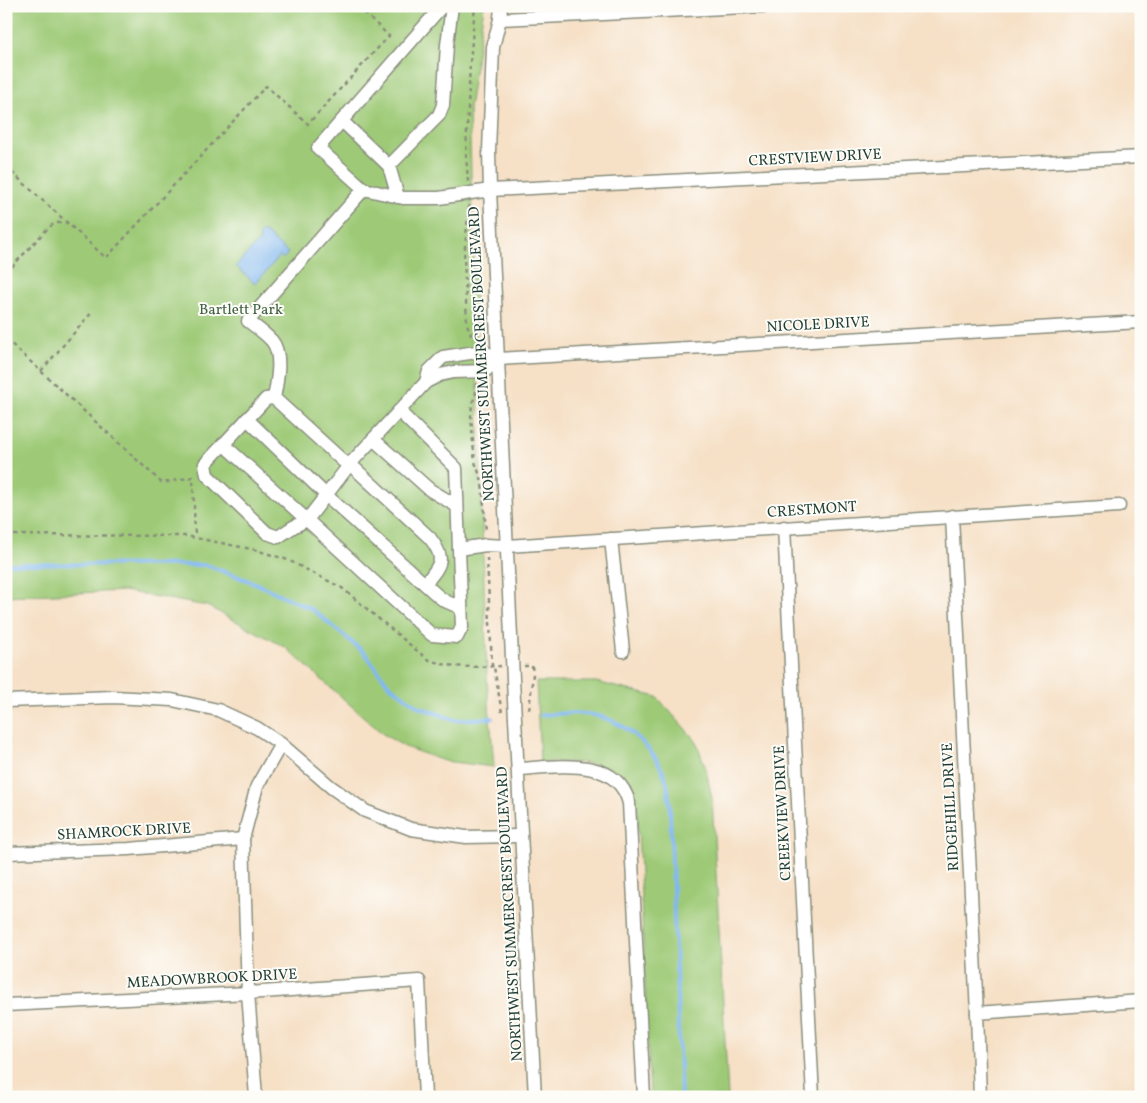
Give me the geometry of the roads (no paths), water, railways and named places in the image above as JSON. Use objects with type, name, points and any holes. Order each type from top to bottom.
[{"type":"street","points":[[274,398],[279,365],[276,348],[273,342],[248,321],[364,189],[318,148],[442,6]]},
{"type":"street","points":[[389,166],[439,115],[443,105],[452,6]]},
{"type":"street","points":[[500,13],[765,6]]},
{"type":"street","name":"NORTHWEST SUMMERCREST BOULEVARD","points":[[500,13],[493,47],[489,150],[490,190],[506,546],[535,1097]]},
{"type":"street","points":[[342,121],[389,166],[398,197]]},
{"type":"street","name":"CRESTVIEW DRIVE","points":[[364,189],[398,197],[439,198],[490,190],[1141,157]]},
{"type":"street","name":"NICOLE DRIVE","points":[[498,359],[1141,322]]},
{"type":"street","points":[[425,584],[439,566],[441,558],[437,546],[350,464],[343,461],[274,398],[266,399],[205,464],[207,475],[267,533],[278,537],[307,520],[350,464],[426,382],[454,372],[485,370],[498,359],[483,352],[443,357],[429,371],[426,382]]},
{"type":"street","points":[[223,444],[432,635],[458,637],[462,627],[456,468],[398,411]]},
{"type":"street","points":[[247,419],[326,495],[425,584],[445,601],[461,608]]},
{"type":"street","points":[[373,439],[430,490],[457,506]]},
{"type":"street","name":"CRESTMONT","points":[[459,549],[1119,506]]},
{"type":"street","name":"RIDGEHILL DRIVE","points":[[952,516],[980,1097]]},
{"type":"street","name":"CREEKVIEW DRIVE","points":[[784,528],[813,1097]]},
{"type":"street","points":[[611,539],[623,651]]},
{"type":"street","points":[[6,701],[113,697],[172,700],[218,710],[257,728],[281,744],[331,787],[365,811],[411,829],[466,837],[521,836]]},
{"type":"street","points":[[256,1097],[248,993],[243,839],[257,786],[281,744]]},
{"type":"street","points":[[518,769],[572,766],[591,768],[612,776],[627,793],[644,1097]]},
{"type":"street","name":"SHAMROCK DRIVE","points":[[6,853],[129,850],[243,839]]},
{"type":"street","name":"MEADOWBROOK DRIVE","points":[[6,1004],[248,993],[419,981],[426,1097]]},
{"type":"street","points":[[977,1013],[1141,1001]]},
{"type":"water","points":[[263,231],[288,253],[283,259],[280,256],[255,284],[236,266],[261,239],[258,236]]},
{"type":"waterway","points":[[6,564],[206,565],[255,583],[313,610],[365,653],[388,684],[419,707],[455,720],[492,718]]},
{"type":"waterway","points":[[541,715],[587,714],[613,721],[642,741],[656,760],[666,780],[670,811],[681,1097]]},
{"type":"park label","name":"Bartlett Park","points":[[241,309]]}]
